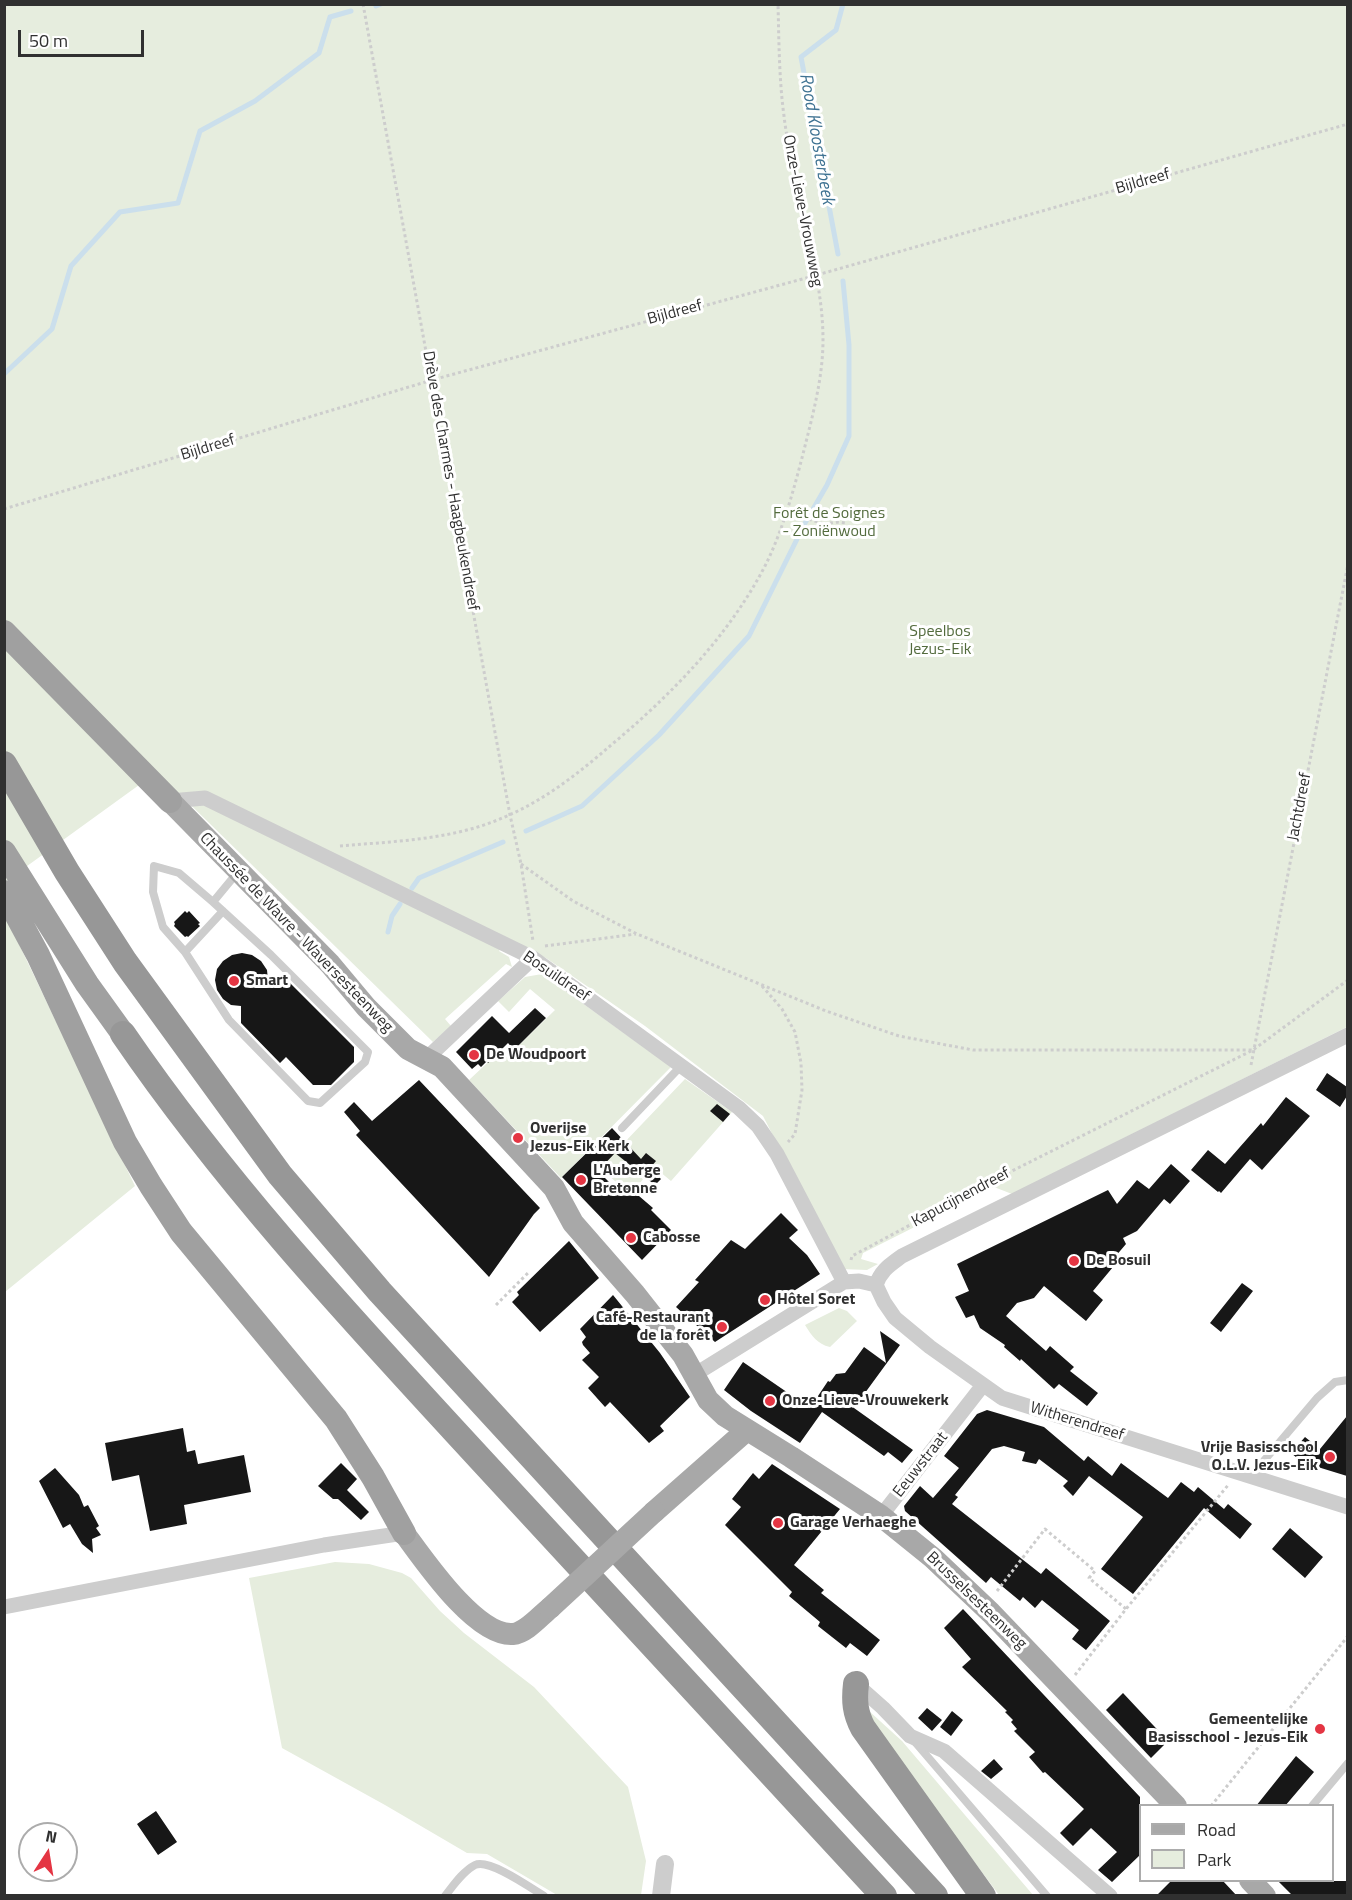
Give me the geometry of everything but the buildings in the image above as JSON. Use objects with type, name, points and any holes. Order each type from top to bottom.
[{"type":"highway","points":[[4,632],[180,800]]},
{"type":"highway","points":[[4,764],[67,872],[125,962],[279,1175],[396,1309],[935,1896]]},
{"type":"highway","points":[[4,852],[87,984],[150,1073],[249,1202],[353,1321],[884,1896]]},
{"type":"highway","points":[[4,892],[38,955],[124,1142],[181,1232],[336,1419],[373,1477],[393,1534]]},
{"type":"highway","points":[[856,1684],[856,1715],[863,1728],[983,1896]]},
{"type":"main road","name":"Chaussée de Wavre - Waversesteenweg","points":[[180,800],[239,871],[330,964],[366,1007],[408,1049],[426,1059]]},
{"type":"main road","name":"Brusselsesteenweg","points":[[426,1059],[442,1067],[554,1188],[573,1223],[635,1294],[683,1355],[708,1400],[725,1416],[881,1516],[933,1558],[985,1607],[1174,1804]]},
{"type":"main road","points":[[393,1534],[427,1564],[476,1618],[492,1629],[514,1634],[547,1611],[747,1430]]},
{"type":"street","name":"Bosuildreef","points":[[180,800],[205,798],[534,953],[739,1108],[758,1126],[777,1154],[844,1281]]},
{"type":"street","points":[[426,1059],[534,953]]},
{"type":"street","name":"Kapucijnendreef","points":[[876,1285],[879,1275],[885,1268],[902,1256],[1347,1035]]},
{"type":"street","points":[[694,1375],[844,1281],[859,1281],[876,1285]]},
{"type":"street","name":"Witherendreef","points":[[876,1285],[895,1318],[930,1347],[1002,1398],[1347,1507]]},
{"type":"street","name":"Eeuwstraat","points":[[881,1516],[983,1385]]},
{"type":"street","points":[[4,1607],[239,1561],[393,1534]]},
{"type":"street","points":[[856,1684],[910,1736],[944,1751],[1110,1896]]},
{"type":"street","points":[[661,1896],[665,1864]]},
{"type":"lane","points":[[154,866],[179,873],[213,902],[271,955],[368,1052],[365,1062],[320,1103],[308,1101],[229,1020],[185,952],[163,927],[153,892],[154,866]]},
{"type":"lane","points":[[213,902],[239,871]]},
{"type":"lane","points":[[185,952],[223,911]]},
{"type":"lane","points":[[622,1128],[681,1066]]},
{"type":"lane","points":[[1245,1474],[1317,1398],[1335,1382],[1347,1380]]},
{"type":"lane","points":[[910,1736],[1047,1896]]},
{"type":"lane","points":[[1314,1804],[1347,1763]]},
{"type":"lane","points":[[445,1896],[476,1864],[497,1869],[544,1896]]},
{"type":"path","name":"Drève des Charmes - Haagbeukendreef","points":[[363,4],[520,864],[534,953]]},
{"type":"path","name":"Onze-Lieve-Vrouwweg","points":[[311,849],[436,837],[477,827],[510,815],[548,793],[585,768],[645,718],[689,674],[717,640],[766,564],[786,512],[809,432],[819,379],[823,340],[817,275],[784,117],[779,57],[778,4]]},
{"type":"path","name":"Bijldreef","points":[[4,509],[432,380],[817,275],[1347,124]]},
{"type":"path","points":[[786,512],[824,524]]},
{"type":"path","points":[[815,528],[824,524],[846,523]]},
{"type":"path","name":"Jachtdreef","points":[[1253,1050],[1347,564]]},
{"type":"path","points":[[520,864],[573,901],[637,934],[826,1011],[899,1036],[973,1050],[1253,1050]]},
{"type":"path","points":[[534,953],[637,934]]},
{"type":"path","name":"Kapucijnendreef","points":[[844,1281],[852,1256],[996,1179],[1253,1050],[1347,980]]},
{"type":"path","points":[[760,984],[782,1009],[795,1032],[801,1063],[802,1090],[795,1134],[777,1154]]},
{"type":"path","points":[[496,1305],[528,1273]]},
{"type":"path","points":[[1064,1688],[1126,1609],[1245,1474]]},
{"type":"path","points":[[985,1607],[1045,1530],[1095,1571],[1089,1578],[1126,1609]]},
{"type":"path","points":[[1213,1804],[1347,1636]]},
{"type":"green space","name":"Forêt de Soignes - Zoniënwoud","points":[[5,5],[1347,5],[1347,1027],[1012,1194],[994,1187],[863,1253],[861,1259],[878,1264],[867,1270],[841,1269],[763,1116],[645,1026],[546,958],[507,940],[499,951],[509,957],[512,967],[506,964],[445,1019],[451,1026],[433,1042],[157,772],[5,882]]},
{"type":"green space","points":[[4,913],[135,1186],[5,1292],[4,1292]]},
{"type":"green space","points":[[542,974],[671,1067],[561,1178],[469,1080],[500,1051],[507,1057],[555,1010],[530,989],[509,1012],[498,1001],[525,977]]},
{"type":"green space","points":[[685,1079],[732,1112],[671,1181],[653,1166],[631,1195],[600,1168]]},
{"type":"green space","points":[[839,1308],[847,1311],[857,1321],[830,1347],[825,1346],[818,1342],[805,1325]]},
{"type":"green space","points":[[335,1562],[369,1564],[402,1573],[411,1578],[440,1611],[464,1633],[534,1687],[628,1787],[646,1861],[641,1895],[557,1895],[487,1854],[467,1853],[282,1748],[249,1578]]},
{"type":"green space","points":[[869,1711],[902,1741],[1033,1895],[999,1895],[882,1738]]},
{"type":"waterway","points":[[376,6],[381,4]]},
{"type":"waterway","name":"Rood Kloosterbeek","points":[[838,254],[801,57],[836,30],[843,4]]},
{"type":"waterway","points":[[4,374],[52,329],[71,266],[120,212],[178,203],[200,131],[255,101],[319,53],[330,17],[351,11]]},
{"type":"waterway","points":[[526,831],[582,806],[659,735],[749,636],[805,523],[827,485],[849,436],[849,345],[843,281]]},
{"type":"waterway","points":[[412,888],[419,878],[503,842]]},
{"type":"waterway","points":[[388,932],[392,916],[400,904]]},
{"type":"place","name":"Smart","points":[[234,981]]},
{"type":"place","name":"De Woudpoort","points":[[474,1055]]},
{"type":"place","name":"Overijse Jezus-Eik Kerk","points":[[518,1138]]},
{"type":"place","name":"L'Auberge Bretonne","points":[[581,1180]]},
{"type":"place","name":"Cabosse","points":[[631,1238]]},
{"type":"place","name":"De Bosuil","points":[[1074,1261]]},
{"type":"place","name":"Hôtel Soret","points":[[765,1300]]},
{"type":"place","name":"Café-Restaurant de la forêt","points":[[722,1327]]},
{"type":"place","name":"Onze-Lieve-Vrouwekerk","points":[[770,1401]]},
{"type":"place","name":"Vrije Basisschool O.L.V. Jezus-Eik","points":[[1330,1457]]},
{"type":"place","name":"Garage Verhaeghe","points":[[778,1523]]},
{"type":"place","name":"Gemeentelijke Basisschool - Jezus-Eik","points":[[1320,1729]]},
{"type":"park label","name":"Speelbos Jezus-Eik","points":[[940,641]]}]
